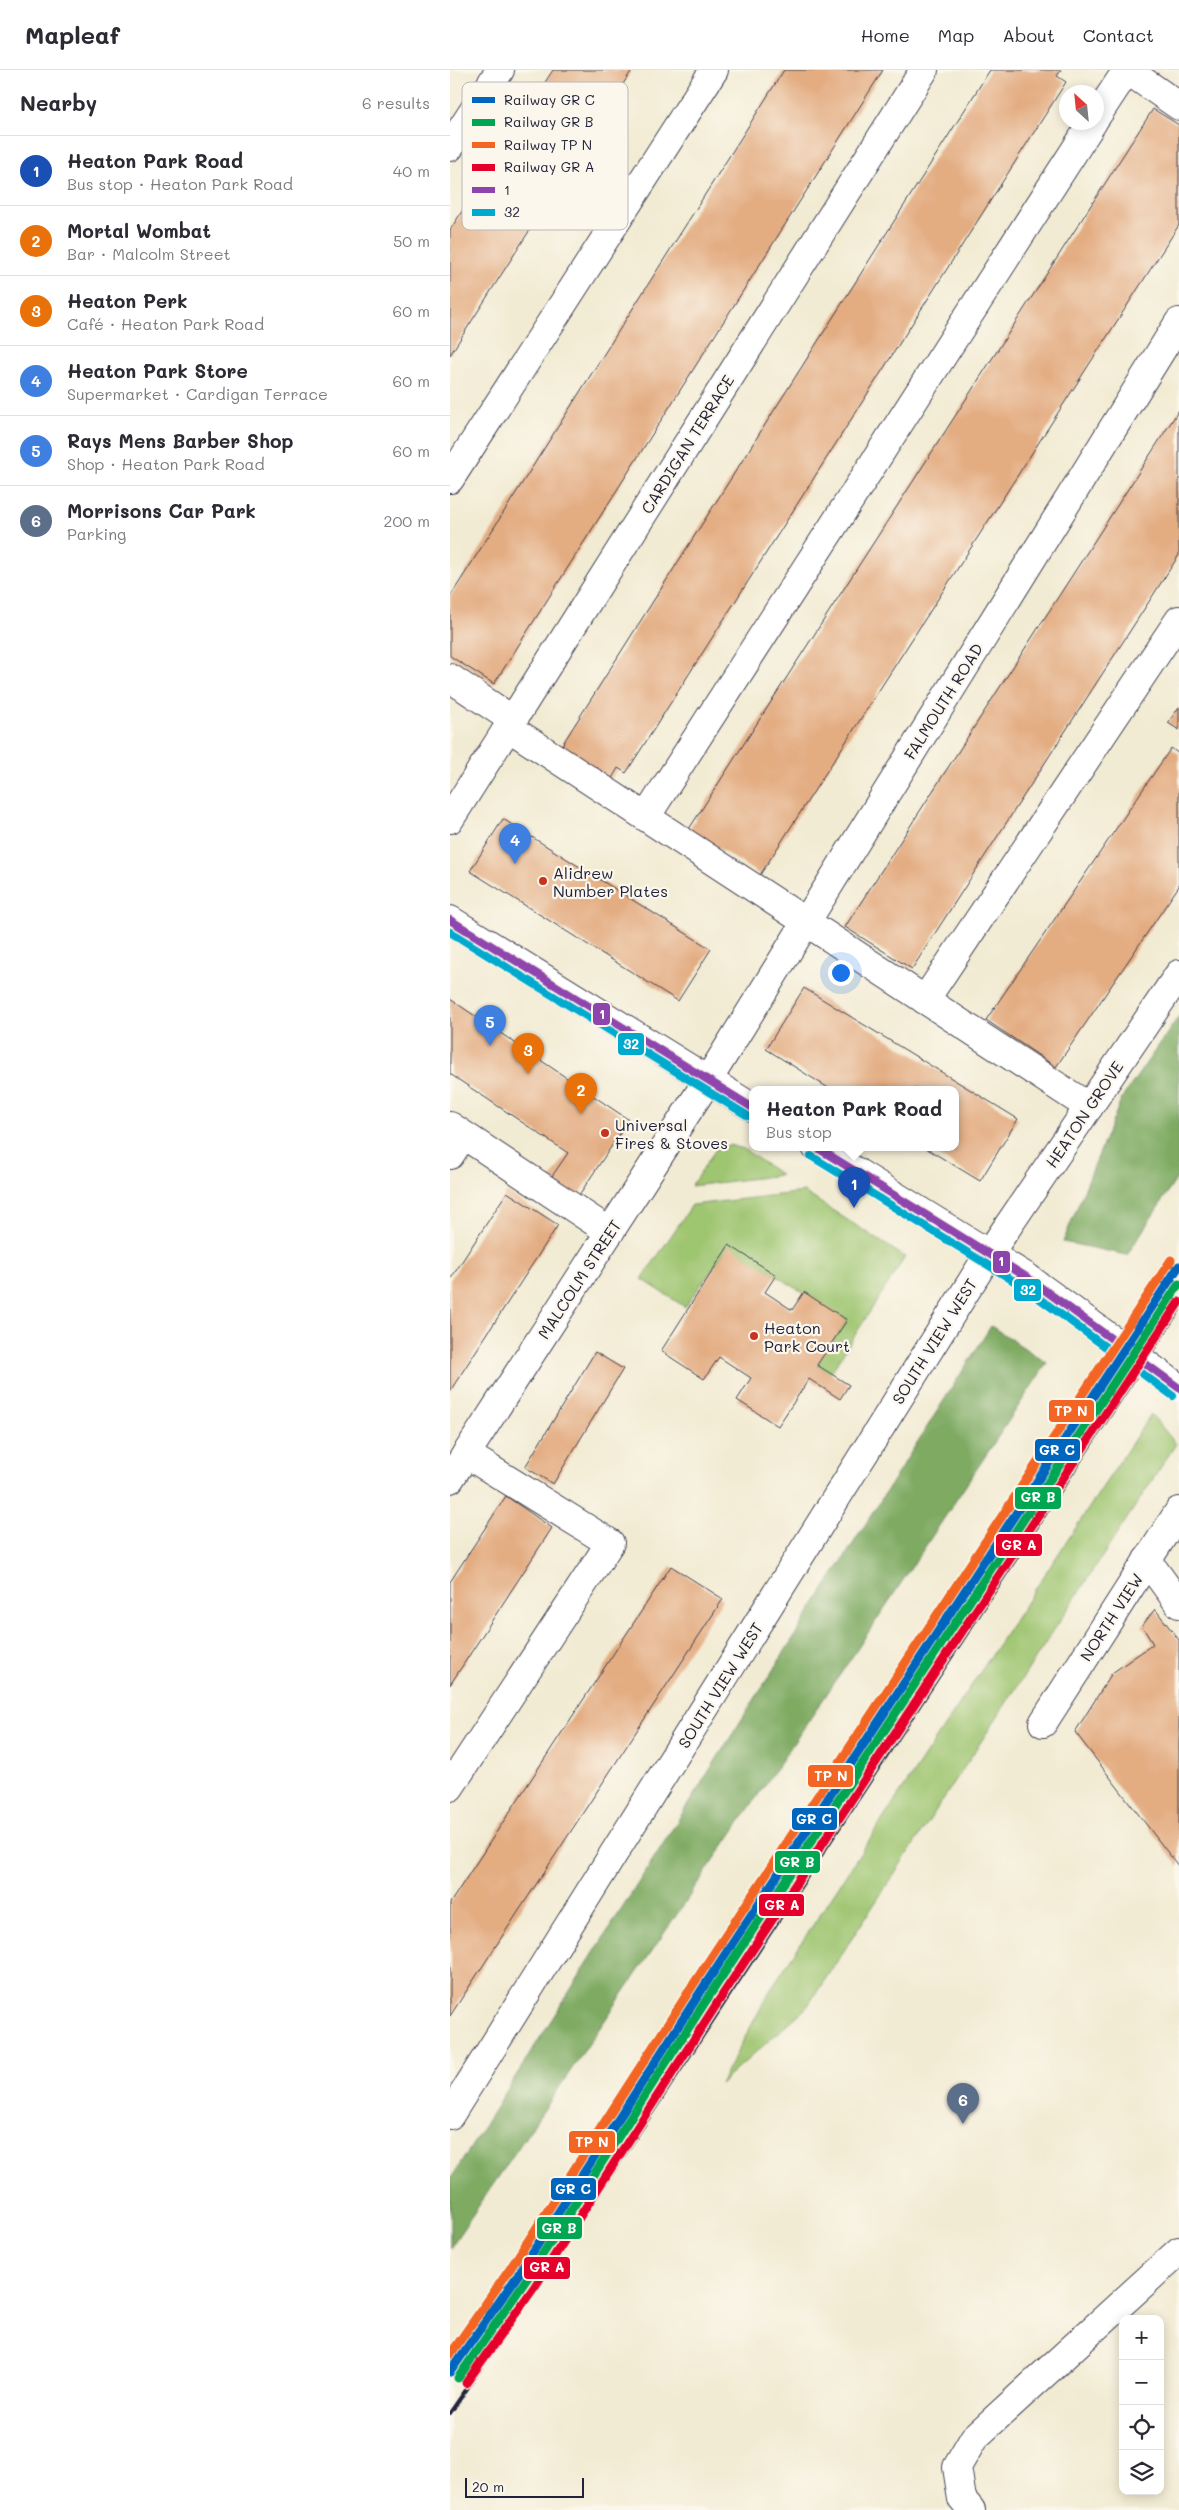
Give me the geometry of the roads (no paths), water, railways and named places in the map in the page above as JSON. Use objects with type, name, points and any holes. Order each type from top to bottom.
[{"type":"street","points":[[491,82],[500,70]]},
{"type":"street","points":[[628,203],[714,70]]},
{"type":"street","name":"CARDIGAN TERRACE","points":[[450,819],[924,70]]},
{"type":"street","points":[[1104,105],[1127,70],[1179,106]]},
{"type":"street","points":[[453,134],[462,122]]},
{"type":"street","points":[[646,817],[1088,130]]},
{"type":"street","points":[[450,479],[611,230]]},
{"type":"street","name":"FALMOUTH ROAD","points":[[708,1080],[1179,322]]},
{"type":"street","points":[[925,1000],[1179,620]]},
{"type":"street","points":[[450,678],[510,724],[646,817],[1088,1107]]},
{"type":"street","points":[[450,920],[749,1106]]},
{"type":"street","name":"HEATON GROVE","points":[[989,1254],[1179,974]]},
{"type":"street","name":"MALCOLM STREET","points":[[450,1479],[708,1080]]},
{"type":"street","points":[[454,1138],[610,1232]]},
{"type":"street","points":[[822,1151],[1028,1278],[1179,1388]]},
{"type":"street","name":"SOUTH VIEW WEST","points":[[450,2115],[989,1254]]},
{"type":"street","points":[[450,1787],[610,1543],[466,1454]]},
{"type":"street","name":"NORTH VIEW","points":[[1042,1723],[1179,1511]]},
{"type":"street","points":[[1147,1560],[1179,1604]]},
{"type":"street","points":[[971,2510],[962,2499],[957,2467],[974,2438],[1179,2251]]},
{"type":"railway","points":[[450,2413],[537,2288],[1179,1310]]},
{"type":"place","name":"Heaton Park Store","points":[[515,864]]},
{"type":"place","name":"Alidrew Number Plates","points":[[543,881]]},
{"type":"place","name":"Rays Mens Barber Shop","points":[[490,1046]]},
{"type":"place","name":"Heaton Perk","points":[[528,1074]]},
{"type":"place","name":"Mortal Wombat","points":[[581,1114]]},
{"type":"place","name":"Universal Fires & Stoves","points":[[605,1133]]},
{"type":"place","name":"Heaton Park Road","points":[[854,1208]]},
{"type":"place","name":"Heaton Park Court","points":[[754,1336]]},
{"type":"place","name":"Morrisons Car Park","points":[[963,2124]]}]
